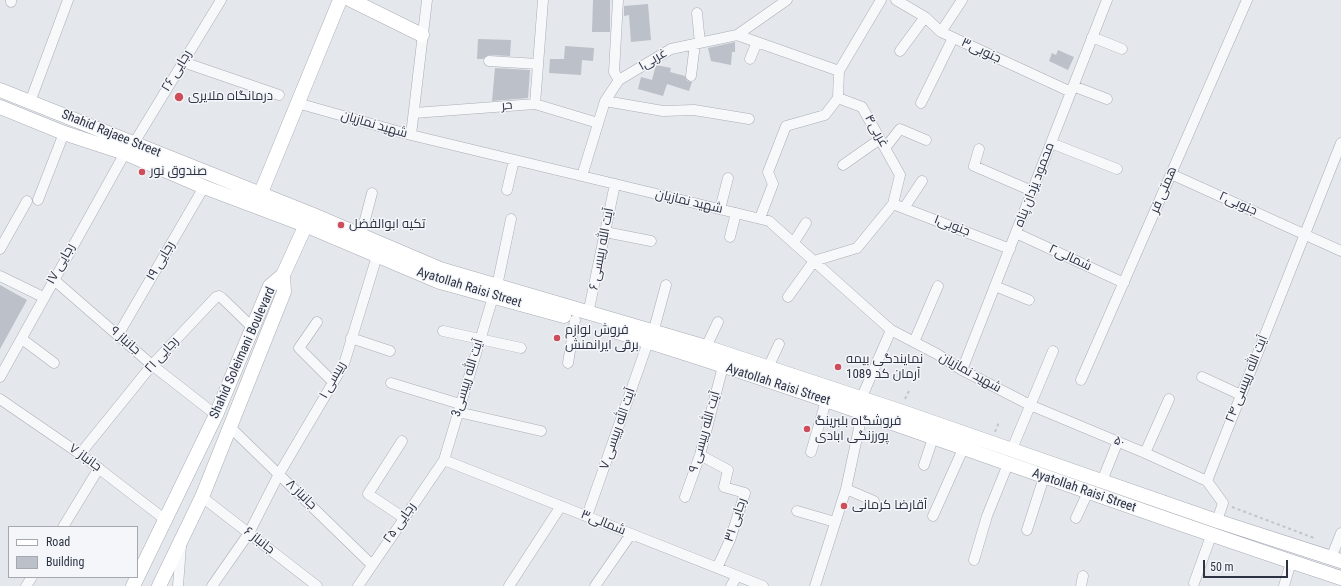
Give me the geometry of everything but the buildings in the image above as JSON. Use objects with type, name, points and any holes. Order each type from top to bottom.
[{"type":"main road","points":[[260,195],[340,0]]},
{"type":"main road","points":[[351,0],[422,35]]},
{"type":"main road","name":"Shahid Rajaee Street","points":[[0,90],[30,102],[129,148],[204,187],[308,219]]},
{"type":"main road","name":"Shahid Rajaee Street","points":[[0,107],[64,133],[129,148],[260,195],[308,219]]},
{"type":"main road","points":[[283,275],[308,219]]},
{"type":"main road","name":"Ayatollah Raisi Street","points":[[308,219],[361,235],[495,291],[650,337],[724,366],[826,400],[862,414],[1211,536],[1341,578]]},
{"type":"main road","name":"Ayatollah Raisi Street","points":[[308,219],[377,256],[440,282],[495,291]]},
{"type":"main road","name":"Shahid Soleimani Boulevard","points":[[138,578],[216,415],[270,286],[283,275]]},
{"type":"main road","name":"Shahid Soleimani Boulevard","points":[[159,586],[202,497],[284,292],[283,275]]},
{"type":"main road","name":"Ayatollah Raisi Street","points":[[650,337],[706,348],[768,368],[1012,449],[1217,521],[1336,560]]},
{"type":"main road","points":[[933,438],[938,424]]},
{"type":"street","points":[[30,102],[68,0]]},
{"type":"street","name":"رجایی ۲۶","points":[[129,148],[221,0]]},
{"type":"street","points":[[412,135],[426,0]]},
{"type":"street","points":[[535,104],[543,0]]},
{"type":"street","points":[[618,0],[614,72],[619,80]]},
{"type":"street","points":[[737,35],[787,0]]},
{"type":"street","points":[[760,218],[773,184],[768,172],[786,126],[825,115],[838,98],[839,72],[881,0]]},
{"type":"street","name":"جنوبی۳","points":[[896,0],[925,17],[941,32],[953,38],[1072,89],[1107,99]]},
{"type":"street","points":[[941,32],[962,0]]},
{"type":"street","name":"محمود یزدان پناه","points":[[962,370],[1107,0]]},
{"type":"street","name":"همتی فر","points":[[1081,380],[1247,0]]},
{"type":"street","points":[[691,76],[697,44],[697,13]]},
{"type":"street","points":[[900,51],[925,17]]},
{"type":"street","points":[[737,35],[839,72]]},
{"type":"street","name":"غربی۱","points":[[582,176],[605,101],[619,80],[671,50],[737,35]]},
{"type":"street","points":[[1092,37],[1122,49]]},
{"type":"street","points":[[922,103],[953,38]]},
{"type":"street","points":[[750,59],[757,42]]},
{"type":"street","points":[[489,61],[538,64]]},
{"type":"street","points":[[183,62],[279,95]]},
{"type":"street","name":"غربی۴","points":[[838,98],[862,107],[900,175],[893,204]]},
{"type":"street","points":[[605,101],[663,111],[694,110],[749,119]]},
{"type":"street","name":"شهید نمازیان","points":[[298,103],[412,135],[769,221],[891,330],[962,370],[1030,405]]},
{"type":"street","name":"حر","points":[[414,113],[535,104],[598,123]]},
{"type":"street","points":[[843,165],[883,144],[900,129],[926,140]]},
{"type":"street","points":[[38,200],[64,133]]},
{"type":"street","points":[[1051,143],[1117,169]]},
{"type":"street","name":"آیت الله رییسی ۲۴","points":[[1207,480],[1341,143]]},
{"type":"street","name":"رجایی ۱۷","points":[[0,377],[22,339],[43,297],[129,148]]},
{"type":"street","points":[[979,149],[974,166],[1032,191]]},
{"type":"street","points":[[507,190],[514,160]]},
{"type":"street","name":"جنوبی۲","points":[[1171,174],[1305,234]]},
{"type":"street","points":[[720,209],[728,178]]},
{"type":"street","points":[[904,208],[922,181]]},
{"type":"street","name":"آیت الله رییسی ۶","points":[[568,363],[605,232],[615,184]]},
{"type":"street","name":"رجایی ۱۹","points":[[118,335],[204,187]]},
{"type":"street","points":[[361,235],[372,193]]},
{"type":"street","points":[[0,249],[27,201]]},
{"type":"street","points":[[788,297],[814,260],[857,248],[893,204]]},
{"type":"street","name":"جنوبی۱","points":[[893,204],[1010,249]]},
{"type":"street","points":[[730,236],[736,213]]},
{"type":"street","name":"آیت الله رییسی3","points":[[444,460],[495,291],[511,219]]},
{"type":"street","points":[[794,242],[806,223]]},
{"type":"street","points":[[605,232],[651,241]]},
{"type":"street","name":"شمالی۲","points":[[1016,233],[1124,283]]},
{"type":"street","points":[[1305,234],[1341,251]]},
{"type":"street","name":"رییسی ۱","points":[[212,586],[249,533],[279,474],[344,364],[377,256]]},
{"type":"street","points":[[0,276],[43,297]]},
{"type":"street","name":"جانباز ۹","points":[[53,280],[152,365],[216,415]]},
{"type":"street","name":"آیت الله رییسی ۷","points":[[587,516],[650,337],[666,284]]},
{"type":"street","points":[[914,342],[938,286]]},
{"type":"street","points":[[996,286],[1029,300]]},
{"type":"street","name":"رجایی ۲۱","points":[[80,454],[152,365],[219,296],[253,328]]},
{"type":"street","points":[[317,322],[299,348],[333,382]]},
{"type":"street","points":[[706,348],[718,322]]},
{"type":"street","points":[[861,399],[891,330]]},
{"type":"street","points":[[443,331],[521,348]]},
{"type":"street","points":[[351,338],[390,351]]},
{"type":"street","points":[[22,339],[54,363]]},
{"type":"street","points":[[768,368],[779,344]]},
{"type":"street","points":[[1012,449],[1053,351]]},
{"type":"street","name":"آیت الله رییسی ۹","points":[[685,497],[700,455],[724,366]]},
{"type":"street","points":[[1202,377],[1241,395]]},
{"type":"street","points":[[391,383],[459,408],[541,431]]},
{"type":"street","points":[[1146,453],[1170,398]]},
{"type":"street","name":"جانباز ۷","points":[[0,399],[80,454],[166,521]]},
{"type":"street","points":[[811,452],[826,400]]},
{"type":"street","name":"۵۰","points":[[1030,405],[1207,480]]},
{"type":"street","points":[[815,586],[846,488],[862,414]]},
{"type":"street","name":"جانباز ۸","points":[[230,427],[371,564]]},
{"type":"street","points":[[924,465],[933,438]]},
{"type":"street","points":[[402,441],[368,494],[404,518]]},
{"type":"street","points":[[1102,481],[1118,441]]},
{"type":"street","points":[[933,516],[963,449]]},
{"type":"street","name":"رجایی ۳۱","points":[[700,455],[728,470],[724,487],[746,492],[730,540],[717,568]]},
{"type":"street","name":"شمالی۳","points":[[444,460],[763,586]]},
{"type":"street","name":"رجایی ۲۵","points":[[358,586],[371,564],[444,460]]},
{"type":"street","points":[[974,560],[987,516],[1008,464]]},
{"type":"street","points":[[64,526],[99,468]]},
{"type":"street","points":[[1027,530],[1044,477]]},
{"type":"street","points":[[1207,480],[1223,503],[1217,521]]},
{"type":"street","points":[[846,488],[874,501]]},
{"type":"street","points":[[1076,518],[1088,492]]},
{"type":"street","name":"جانباز ۶","points":[[202,497],[316,586]]},
{"type":"street","points":[[509,586],[561,506]]},
{"type":"street","points":[[797,511],[835,522]]},
{"type":"street","points":[[1336,560],[1341,533]]},
{"type":"street","points":[[595,586],[631,534]]},
{"type":"street","points":[[1194,583],[1211,536]]},
{"type":"street","points":[[178,586],[182,538]]},
{"type":"street","points":[[1284,586],[1291,562]]},
{"type":"street","points":[[731,586],[737,576]]},
{"type":"street","points":[[1081,586],[1084,576]]},
{"type":"path","points":[[1223,503],[1314,538]]},
{"type":"place","name":"درمانگاه ملایری","points":[[179,97]]},
{"type":"place","name":"صندوق نور","points":[[142,172]]},
{"type":"place","name":"تکیه ابوالفضل","points":[[341,225]]},
{"type":"place","name":"فروش لوازم برقی ایرانمنش","points":[[557,338]]},
{"type":"place","name":"نمایندگی بیمه آرمان کد 1089","points":[[838,367]]},
{"type":"place","name":"فروشگاه بلبرینگ پورزنگی ابادی","points":[[807,429]]},
{"type":"place","name":"آقارضا کرمانی","points":[[844,506]]}]
